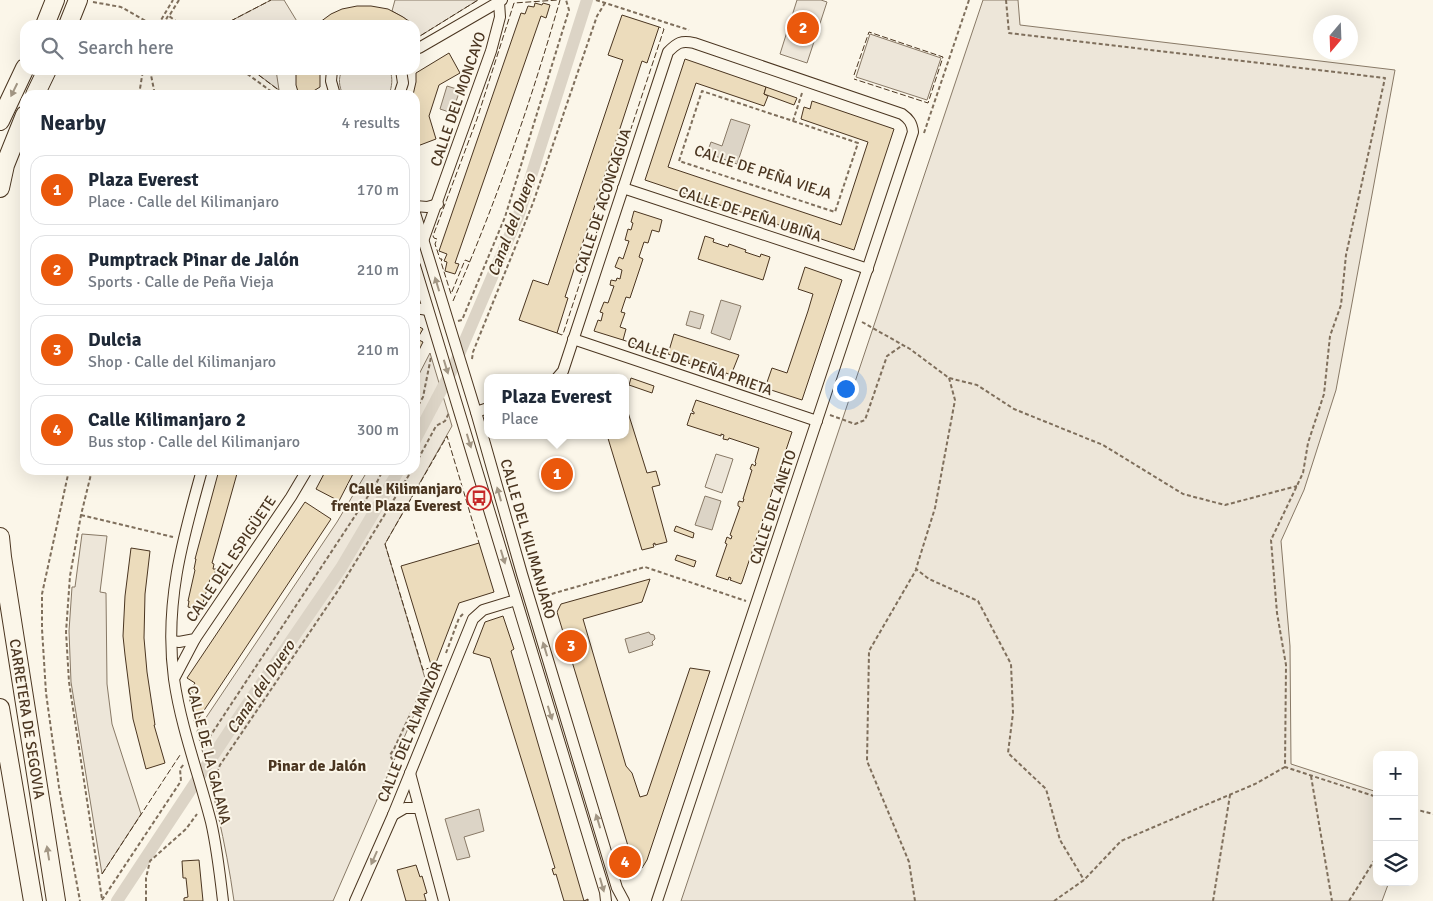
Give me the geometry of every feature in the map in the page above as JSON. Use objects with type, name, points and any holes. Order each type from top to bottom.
[{"type":"highway","points":[[47,20],[55,0]]},
{"type":"highway","points":[[0,121],[22,75]]},
{"type":"highway","points":[[37,90],[44,75]]},
{"type":"highway","points":[[0,188],[5,166],[20,128]]},
{"type":"highway","name":"CARRETERA DE SEGOVIA","points":[[0,537],[56,901]]},
{"type":"highway","name":"CARRETERA DE SEGOVIA","points":[[0,708],[33,901]]},
{"type":"highway","points":[[0,770],[13,785]]},
{"type":"street","points":[[420,47],[500,1]]},
{"type":"street","name":"CALLE DEL MONCAYO","points":[[423,241],[438,204],[491,51],[500,17],[500,1]]},
{"type":"street","points":[[690,42],[806,81]]},
{"type":"street","name":"CALLE DE ACONCAGUA","points":[[560,374],[668,52],[676,44],[690,42]]},
{"type":"street","points":[[332,75],[332,90]]},
{"type":"street","points":[[401,90],[403,83],[402,75]]},
{"type":"street","name":"CALLE DEL ANETO","points":[[657,900],[913,132],[912,124],[902,114],[806,81]]},
{"type":"street","name":"CALLE DE PEÑA UBIÑA","points":[[623,188],[868,269]]},
{"type":"street","points":[[420,206],[427,207],[438,204]]},
{"type":"street","name":"CALLE DEL KILIMANJARO","points":[[420,230],[476,412],[523,580],[618,888],[624,901]]},
{"type":"street","name":"CALLE DEL KILIMANJARO","points":[[420,283],[605,892],[606,901]]},
{"type":"street","points":[[420,309],[428,310]]},
{"type":"street","name":"CALLE DE PEÑA PRIETA","points":[[573,339],[819,416]]},
{"type":"street","points":[[476,412],[484,409]]},
{"type":"street","name":"CALLE DE LA GALANA","points":[[201,475],[183,540],[173,596],[172,641],[174,678],[182,721],[212,825],[223,901]]},
{"type":"street","name":"CALLE DEL ESPIGÜETE","points":[[174,678],[195,639],[304,475]]},
{"type":"street","name":"CALLE DEL ALMANZOR","points":[[355,901],[393,815],[472,619],[483,610],[516,600]]},
{"type":"street","name":"CALLE DEL ESPIGÜETE","points":[[172,641],[179,642],[195,639]]},
{"type":"street","points":[[410,773],[444,901]]},
{"type":"street","points":[[393,815],[405,808],[419,808]]},
{"type":"path","points":[[161,20],[173,0]]},
{"type":"path","points":[[166,20],[179,0]]},
{"type":"path","points":[[450,328],[462,320],[505,217],[569,10],[566,0]]},
{"type":"path","points":[[596,0],[698,33],[690,42]]},
{"type":"path","points":[[1006,0],[1009,33],[1385,78],[1346,255],[1341,305],[1330,336],[1324,394],[1308,443],[1303,473],[1271,540],[1277,613],[1286,665],[1285,767]]},
{"type":"path","points":[[77,7],[94,2],[121,7],[144,20]]},
{"type":"path","points":[[472,360],[472,352],[533,203],[597,16],[604,2]]},
{"type":"path","points":[[168,16],[174,20]]},
{"type":"path","points":[[141,90],[142,75]]},
{"type":"path","points":[[151,75],[154,90]]},
{"type":"path","points":[[249,75],[269,90]]},
{"type":"path","points":[[793,121],[806,81]]},
{"type":"path","name":"CALLE DE PEÑA VIEJA","points":[[702,91],[793,121],[858,143],[835,212],[679,160],[702,91]]},
{"type":"path","points":[[852,317],[904,345],[949,378],[977,385],[1014,409],[1103,444],[1183,494],[1225,505],[1297,486]]},
{"type":"path","points":[[420,402],[438,339]]},
{"type":"path","points":[[819,416],[855,424],[865,420],[887,356],[904,345]]},
{"type":"path","points":[[915,901],[909,862],[868,761],[869,651],[916,569],[935,508],[955,400],[949,378]]},
{"type":"path","points":[[420,455],[436,426],[445,421],[456,398]]},
{"type":"path","points":[[68,475],[42,594],[42,629],[46,693],[59,787],[80,901]]},
{"type":"path","points":[[91,475],[81,515],[70,581],[66,632],[68,682],[102,901]]},
{"type":"path","points":[[102,901],[181,781],[180,769],[191,751],[203,746],[380,475]]},
{"type":"path","points":[[146,901],[146,878],[150,861],[186,829],[204,799],[212,798],[210,790],[220,765],[339,589],[409,475]]},
{"type":"path","points":[[81,515],[183,540]]},
{"type":"path","points":[[916,569],[929,579],[978,601],[1011,664],[1014,713],[1008,753],[1046,789],[1060,840],[1084,880]]},
{"type":"path","points":[[1054,901],[1084,880],[1121,841],[1255,784],[1285,767],[1374,796]]},
{"type":"path","points":[[1311,776],[1332,901]]},
{"type":"path","points":[[1213,901],[1230,795]]},
{"type":"path","points":[[1418,810],[1433,814]]},
{"type":"path","points":[[1349,901],[1373,862]]},
{"type":"shaded area","points":[[271,0],[284,0],[296,20],[233,20]]},
{"type":"shaded area","points":[[395,0],[478,0],[420,36],[420,20],[406,20],[392,11]]},
{"type":"shaded area","points":[[797,0],[821,0],[827,2],[807,63],[780,54]]},
{"type":"shaded area","points":[[983,0],[1018,0],[1020,25],[1395,70],[1336,390],[1304,490],[1281,541],[1290,646],[1291,764],[1373,791],[1373,886],[1388,886],[1382,901],[681,901]]},
{"type":"shaded area","points":[[870,34],[941,58],[927,100],[856,77]]},
{"type":"shaded area","points":[[259,75],[277,75],[279,90]]},
{"type":"shaded area","points":[[392,75],[391,89],[341,90],[339,82],[340,76]]},
{"type":"shaded area","points":[[447,86],[460,90],[452,113],[440,109]]},
{"type":"shaded area","points":[[731,119],[750,125],[737,164],[707,153],[711,142],[722,146]]},
{"type":"shaded area","points":[[721,300],[741,306],[730,340],[711,333]]},
{"type":"shaded area","points":[[690,311],[704,315],[700,329],[686,325]]},
{"type":"shaded area","points":[[430,353],[452,426],[385,544],[427,685],[333,901],[234,901],[218,815],[197,731],[337,522],[365,475],[420,475],[420,372]]},
{"type":"shaded area","points":[[716,454],[733,459],[722,493],[705,487]]},
{"type":"shaded area","points":[[705,496],[721,501],[712,530],[695,525]]},
{"type":"shaded area","points":[[82,534],[107,536],[100,592],[106,593],[107,684],[112,724],[141,814],[102,874],[71,682],[69,631],[72,587],[75,587]]},
{"type":"shaded area","points":[[649,632],[654,635],[653,645],[629,653],[625,639]]},
{"type":"shaded area","points":[[479,809],[484,831],[464,837],[470,857],[457,860],[445,819]]},
{"type":"building","points":[[535,3],[550,5],[546,18],[541,16],[455,263],[459,264],[455,274],[445,271],[447,262],[444,261],[447,254],[439,251],[521,13],[525,14],[528,6],[534,7]]},
{"type":"building","points":[[371,6],[388,9],[407,20],[323,20],[342,9]]},
{"type":"building","points":[[622,15],[659,27],[647,63],[642,61],[565,297],[568,298],[557,333],[519,320],[533,280],[548,285],[623,60],[608,55]]},
{"type":"building","points":[[449,53],[460,73],[439,85],[429,116],[436,139],[420,145],[420,90],[414,90],[416,75],[420,75],[420,71]]},
{"type":"building","points":[[685,59],[766,87],[764,94],[768,96],[764,106],[696,83],[668,167],[841,225],[868,142],[801,119],[804,107],[810,109],[812,101],[894,129],[854,250],[645,180]]},
{"type":"building","points":[[296,75],[320,75],[320,87],[315,90],[298,90]]},
{"type":"building","points":[[766,87],[797,98],[794,105],[764,94]]},
{"type":"building","points":[[634,211],[662,220],[659,232],[652,230],[648,243],[644,242],[639,257],[643,259],[630,298],[626,297],[621,312],[625,313],[620,327],[626,329],[623,340],[594,331],[598,320],[601,321],[603,313],[600,312],[604,302],[608,303],[614,286],[610,285],[611,280],[616,281],[617,278],[620,279],[622,270],[615,267],[619,257],[623,259],[629,241],[625,240],[628,229],[631,230]]},
{"type":"building","points":[[705,236],[714,239],[713,242],[728,247],[729,244],[760,257],[761,254],[770,257],[763,280],[698,259]]},
{"type":"building","points":[[805,267],[842,280],[802,400],[765,388],[772,368],[787,373],[808,311],[813,294],[798,289]]},
{"type":"building","points":[[674,334],[739,355],[731,375],[726,373],[725,376],[720,374],[721,371],[717,370],[718,367],[710,367],[709,370],[695,363],[694,365],[688,363],[687,356],[678,356],[677,359],[672,358],[673,356],[668,354]]},
{"type":"building","points":[[631,378],[654,386],[652,393],[629,385]]},
{"type":"building","points":[[696,400],[792,432],[741,584],[730,580],[731,578],[729,577],[728,580],[716,576],[727,544],[725,543],[727,537],[731,539],[732,536],[730,535],[740,507],[738,503],[739,501],[743,502],[752,470],[750,469],[752,464],[755,466],[759,448],[729,438],[728,440],[723,439],[724,435],[721,434],[721,436],[687,425],[691,413],[694,414],[692,411]]},
{"type":"building","points":[[629,416],[647,473],[656,471],[660,485],[652,487],[667,542],[655,545],[655,543],[653,544],[654,547],[642,550],[608,439],[629,439]]},
{"type":"building","points":[[218,475],[237,475],[212,563],[214,564],[213,569],[216,569],[213,580],[210,579],[201,610],[188,607],[195,570],[195,559]]},
{"type":"building","points":[[323,475],[352,475],[339,501],[316,489]]},
{"type":"building","points":[[305,502],[331,519],[195,724],[189,696],[192,698],[195,694],[190,690],[195,683],[187,678]]},
{"type":"building","points":[[676,526],[694,533],[693,538],[674,531]]},
{"type":"building","points":[[479,543],[494,592],[459,603],[434,668],[432,668],[401,566]]},
{"type":"building","points":[[131,548],[150,551],[145,594],[144,638],[154,725],[165,763],[146,769],[133,719],[123,636],[125,596]]},
{"type":"building","points":[[677,555],[696,561],[694,567],[675,560]]},
{"type":"building","points":[[650,579],[642,602],[583,619],[626,766],[632,773],[640,797],[647,795],[690,668],[710,671],[647,860],[642,868],[635,869],[557,612],[561,604]]},
{"type":"building","points":[[503,616],[514,649],[511,651],[584,901],[564,901],[556,874],[554,875],[552,869],[555,868],[490,658],[473,653],[485,622]]},
{"type":"building","points":[[199,860],[203,901],[184,901],[184,898],[188,897],[186,878],[183,878],[182,861]]},
{"type":"building","points":[[416,865],[420,877],[422,876],[427,893],[424,894],[426,901],[406,901],[397,870]]},
{"type":"waterway","name":"Canal del Duero","points":[[420,431],[454,366],[519,214],[587,0]]},
{"type":"waterway","name":"Canal del Duero","points":[[117,901],[242,712],[341,568],[396,475]]},
{"type":"fence","points":[[233,20],[271,0]]},
{"type":"fence","points":[[420,36],[478,0]]},
{"type":"fence","points":[[470,262],[465,260],[451,294],[441,262],[442,259],[440,259],[435,244],[437,239],[433,236],[477,119],[514,3],[558,0]]},
{"type":"fence","points":[[453,301],[484,227],[512,152],[560,0]]},
{"type":"fence","points":[[557,333],[563,334],[664,29],[659,27]]},
{"type":"fence","points":[[854,75],[869,32],[943,57],[928,103],[854,79]]},
{"type":"fence","points":[[259,75],[278,90]]},
{"type":"fence","points":[[623,340],[668,354]]},
{"type":"fence","points":[[432,667],[423,670],[385,544],[447,436],[479,543]]},
{"type":"fence","points":[[102,874],[180,755]]},
{"type":"place","name":"Pumptrack Pinar de Jalón","points":[[803,28]]},
{"type":"place","name":"Plaza Everest","points":[[557,474]]},
{"type":"place","name":"Calle Kilimanjaro frente Plaza Everest","points":[[479,498]]},
{"type":"place","name":"Dulcia","points":[[571,646]]},
{"type":"place","name":"Calle Kilimanjaro 2","points":[[625,862]]},
{"type":"district","name":"Pinar de Jalón","points":[[317,766]]}]
